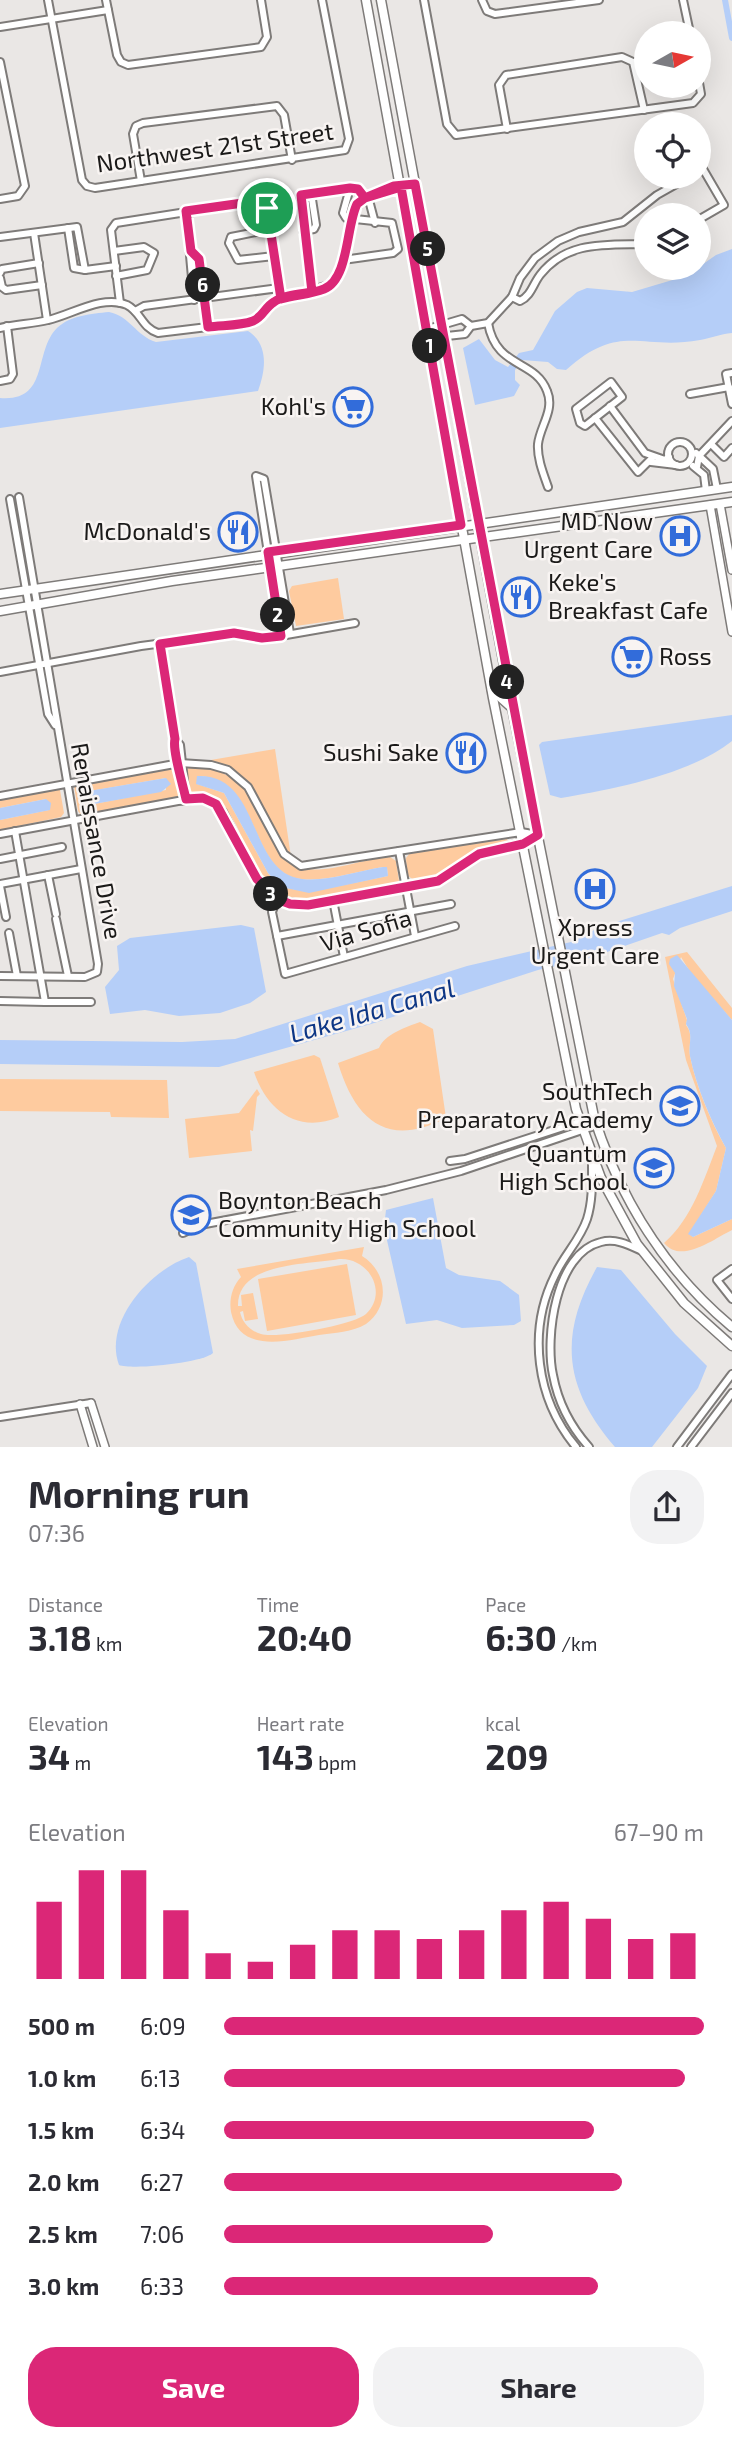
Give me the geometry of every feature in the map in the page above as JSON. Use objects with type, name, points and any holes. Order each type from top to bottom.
[{"type":"main road","points":[[366,0],[492,690],[581,1126],[615,1208],[642,1251],[684,1303],[732,1346]]},
{"type":"main road","points":[[381,0],[512,708],[595,1121],[622,1188],[648,1234],[678,1274],[732,1327]]},
{"type":"main road","points":[[0,594],[272,552],[732,488]]},
{"type":"main road","points":[[710,505],[732,488]]},
{"type":"main road","points":[[690,508],[717,489]]},
{"type":"main road","points":[[0,611],[275,566],[464,542],[732,502]]},
{"type":"main road","points":[[492,690],[512,708]]},
{"type":"street","points":[[48,0],[51,20]]},
{"type":"street","points":[[106,0],[121,62],[141,63],[257,48],[264,44],[267,37],[261,0]]},
{"type":"street","name":"Northwest 21st Street","points":[[51,20],[82,180],[87,186],[141,181],[342,152],[348,147],[349,139],[322,0]]},
{"type":"street","points":[[424,0],[447,124],[452,133],[461,135],[694,103],[698,98]]},
{"type":"street","points":[[482,0],[484,8],[495,14],[599,0]]},
{"type":"street","points":[[684,0],[688,21]]},
{"type":"street","points":[[0,27],[108,10]]},
{"type":"street","points":[[507,129],[500,81],[509,74],[622,57],[633,62],[644,110]]},
{"type":"street","points":[[0,62],[24,190],[18,196],[0,200]]},
{"type":"street","points":[[141,181],[133,134],[136,126],[143,122],[273,105],[283,112],[292,160]]},
{"type":"street","points":[[711,183],[724,205],[711,212]]},
{"type":"street","points":[[0,381],[10,379],[13,374],[4,327],[47,320],[79,308],[120,303],[135,312],[144,325],[156,332],[208,327],[252,321],[281,299],[324,289],[335,281],[343,260],[355,208],[365,198],[415,184]]},
{"type":"street","points":[[343,260],[397,251],[394,226],[346,218],[343,213],[350,188]]},
{"type":"street","points":[[312,292],[300,198],[311,193],[358,189],[365,198],[375,223]]},
{"type":"street","points":[[428,334],[445,337],[465,334],[471,326],[488,323],[512,297],[520,278],[535,258],[558,241],[579,232],[623,222],[668,189]]},
{"type":"street","points":[[303,231],[314,229],[316,225],[311,193]]},
{"type":"street","points":[[120,303],[111,230],[116,223],[257,201],[267,208],[281,299]]},
{"type":"street","points":[[186,211],[191,251],[188,260],[194,300]]},
{"type":"street","points":[[68,228],[75,268],[85,270],[116,266]]},
{"type":"street","points":[[0,237],[79,228],[85,270]]},
{"type":"street","points":[[271,229],[234,235],[229,243],[239,261],[274,256]]},
{"type":"street","points":[[34,233],[47,320]]},
{"type":"street","points":[[512,297],[520,301],[526,298],[540,275],[551,264],[582,247],[611,242],[634,243]]},
{"type":"street","points":[[114,251],[144,247],[154,253],[147,270],[116,276]]},
{"type":"street","points":[[191,251],[199,259],[208,327]]},
{"type":"street","points":[[39,263],[2,269],[0,275],[2,287],[6,290],[42,285]]},
{"type":"street","points":[[135,312],[144,306],[279,288]]},
{"type":"street","points":[[428,334],[442,324],[462,320],[471,326]]},
{"type":"street","points":[[488,323],[498,348],[542,382],[549,396],[548,415],[538,449],[548,487]]},
{"type":"street","points":[[729,373],[732,404]]},
{"type":"street","points":[[611,382],[622,397],[595,418],[585,426],[580,423],[576,409],[611,382]]},
{"type":"street","points":[[690,394],[729,387]]},
{"type":"street","points":[[610,406],[652,459],[697,467],[704,475],[706,491]]},
{"type":"street","points":[[595,418],[638,472],[652,459],[665,460],[669,457]]},
{"type":"street","points":[[697,467],[701,457],[732,421]]},
{"type":"street","points":[[669,457],[669,449],[674,443],[682,442],[713,469],[717,489]]},
{"type":"street","points":[[711,444],[724,457],[732,448]]},
{"type":"street","points":[[680,465],[691,458],[691,448]]},
{"type":"street","points":[[669,457],[680,465]]},
{"type":"street","points":[[272,552],[264,479],[256,476],[272,552],[275,566],[290,633]]},
{"type":"street","points":[[19,497],[30,589]]},
{"type":"street","points":[[10,499],[18,549],[30,589]]},
{"type":"street","points":[[720,504],[732,570]]},
{"type":"street","points":[[710,505],[732,632]]},
{"type":"street","points":[[18,549],[27,548]]},
{"type":"street","points":[[275,566],[281,636]]},
{"type":"street","name":"Renaissance Drive","points":[[30,589],[48,663],[57,713],[55,725],[98,964],[93,975],[68,976]]},
{"type":"street","name":"Renaissance Drive","points":[[34,606],[48,714],[55,725]]},
{"type":"street","points":[[0,672],[234,633],[262,638],[355,623]]},
{"type":"street","points":[[160,644],[175,739],[180,745],[186,799]]},
{"type":"street","points":[[0,796],[180,763],[211,765],[239,778],[252,793],[284,854],[296,864],[310,866],[521,832],[538,835]]},
{"type":"street","points":[[0,834],[186,799],[207,799],[220,808],[257,879],[277,899],[308,905],[446,878],[479,854],[523,844],[538,835]]},
{"type":"street","points":[[15,831],[43,976],[45,1002]]},
{"type":"street","points":[[0,859],[62,848]]},
{"type":"street","points":[[399,851],[415,936]]},
{"type":"street","points":[[6,917],[0,885],[81,869]]},
{"type":"street","points":[[0,976],[68,976],[48,875]]},
{"type":"street","points":[[277,899],[272,912],[277,936],[452,904]]},
{"type":"street","points":[[333,900],[344,957]]},
{"type":"street","name":"Via Sofia","points":[[277,936],[283,971],[289,974],[456,926]]},
{"type":"street","points":[[9,933],[17,976]]},
{"type":"street","points":[[0,1001],[91,1002]]},
{"type":"street","points":[[183,1233],[196,1226],[366,1195],[461,1171],[595,1121]]},
{"type":"street","points":[[450,1161],[581,1126]]},
{"type":"street","points":[[506,1145],[509,1154]]},
{"type":"street","points":[[576,1447],[559,1423],[546,1392],[540,1363],[539,1331],[543,1304],[553,1278],[587,1218],[592,1196],[592,1158]]},
{"type":"street","points":[[589,1447],[568,1417],[555,1386],[550,1354],[553,1311],[570,1269],[591,1245],[611,1240],[642,1251]]},
{"type":"street","points":[[732,1269],[716,1280],[732,1298]]},
{"type":"street","points":[[677,1447],[732,1374]]},
{"type":"street","points":[[691,1447],[732,1393]]},
{"type":"street","points":[[0,1417],[92,1403],[105,1447]]},
{"type":"street","points":[[80,1404],[93,1447]]},
{"type":"shaded area","points":[[338,578],[344,619],[296,626],[289,591],[292,586]]},
{"type":"shaded area","points":[[275,749],[291,857],[249,786],[223,767],[205,761]]},
{"type":"shaded area","points":[[190,766],[210,769],[239,784],[259,810],[283,858],[294,865],[306,869],[334,868],[390,857],[396,861],[399,881],[392,886],[323,901],[301,902],[283,897],[270,888],[260,876],[230,814],[216,799],[189,792],[185,773]],"holes":[[[200,776],[220,782],[235,794],[272,861],[284,873],[311,880],[383,867],[387,868],[388,876],[309,892],[281,887],[268,873],[224,793],[197,784]]]},
{"type":"shaded area","points":[[172,768],[177,773],[180,792],[177,798],[81,815],[74,786]],"holes":[[[166,778],[166,790],[94,804],[83,795],[90,791]]]},
{"type":"shaded area","points":[[55,788],[60,790],[64,813],[61,817],[0,830],[0,820],[49,810],[46,799],[0,808],[0,799]]},
{"type":"shaded area","points":[[507,839],[508,842],[477,849],[442,876],[415,881],[407,875],[406,858],[410,853]]},
{"type":"shaded area","points":[[687,952],[732,1008],[732,1020],[692,975],[681,957],[673,979],[690,1032],[693,1068],[705,1104],[726,1148],[716,1191],[689,1234],[693,1237],[732,1219],[732,1230],[697,1248],[679,1251],[664,1243],[690,1210],[717,1146],[686,1060],[665,957]]},
{"type":"shaded area","points":[[420,1022],[433,1029],[446,1118],[425,1127],[390,1129],[376,1123],[364,1113],[345,1083],[338,1063],[379,1048],[391,1035]]},
{"type":"shaded area","points":[[314,1055],[320,1058],[339,1117],[310,1123],[286,1116],[276,1108],[267,1098],[254,1072]]},
{"type":"shaded area","points":[[0,1079],[167,1080],[169,1118],[111,1117],[110,1112],[0,1111]]},
{"type":"shaded area","points":[[257,1089],[260,1094],[257,1097],[253,1131],[250,1130],[252,1151],[189,1158],[185,1119],[239,1113]]},
{"type":"shaded area","points":[[364,1247],[362,1256],[377,1270],[381,1279],[382,1299],[374,1317],[355,1329],[267,1342],[244,1334],[236,1326],[230,1302],[235,1285],[241,1277],[237,1269]],"holes":[[[349,1260],[366,1270],[375,1286],[376,1296],[366,1314],[347,1322],[282,1335],[261,1334],[247,1326],[240,1312],[243,1311],[245,1321],[258,1319],[253,1293],[241,1295],[242,1306],[238,1306],[241,1292],[249,1281],[261,1273],[293,1265]]]},
{"type":"shaded area","points":[[347,1264],[356,1315],[267,1331],[258,1279]]},
{"type":"water","points":[[732,249],[732,333],[679,342],[617,342],[585,355],[566,370],[557,369],[548,362],[522,360],[515,370],[515,380],[520,385],[514,396],[475,405],[463,348],[479,339],[495,360],[508,367],[519,353],[533,350],[555,311],[577,292],[587,288],[632,292],[672,280],[711,280],[711,258]]},
{"type":"water","points":[[109,312],[156,342],[248,331],[263,351],[264,367],[258,391],[0,428],[0,398],[16,397],[27,392],[34,384],[45,350],[57,328],[75,318]]},
{"type":"water","points":[[732,715],[732,741],[694,763],[650,779],[604,790],[561,798],[550,795],[539,745],[542,742]]},
{"type":"water","points":[[197,776],[218,779],[233,790],[272,860],[284,873],[312,880],[387,867],[388,876],[309,893],[281,887],[268,873],[224,793],[196,784]]},
{"type":"water","points":[[166,778],[171,784],[161,792],[94,804],[84,803],[83,795],[89,791]]},
{"type":"water","points":[[46,799],[51,803],[50,810],[0,820],[0,808]]},
{"type":"water","name":"Lake Ida Canal","points":[[732,886],[732,911],[680,928],[669,935],[662,933],[584,960],[538,970],[371,1024],[219,1067],[0,1064],[0,1040],[182,1042],[235,1039],[467,966],[571,942],[600,927]]},
{"type":"water","points":[[241,925],[254,928],[266,992],[250,1003],[220,1013],[179,1016],[145,1010],[110,1014],[105,987],[119,970],[117,946],[130,938]]},
{"type":"water","points":[[677,955],[732,1020],[732,1219],[693,1237],[688,1234],[716,1191],[726,1148],[696,1079],[687,1019],[674,986],[675,973],[669,964],[670,959]]},
{"type":"water","points":[[433,1198],[446,1268],[459,1275],[500,1281],[519,1295],[521,1321],[514,1325],[462,1328],[437,1320],[406,1324],[384,1227],[386,1210]]},
{"type":"water","points":[[189,1257],[196,1263],[213,1353],[196,1360],[167,1365],[119,1365],[116,1349],[118,1332],[133,1300],[159,1273]]},
{"type":"water","points":[[597,1267],[621,1270],[675,1334],[707,1366],[698,1388],[652,1447],[615,1447],[585,1404],[577,1382],[572,1361],[576,1316],[584,1292]]},
{"type":"waterway","points":[[725,0],[732,38]]},
{"type":"place","name":"Kohl's","points":[[353,407]]},
{"type":"place","name":"McDonald's","points":[[238,532]]},
{"type":"place","name":"MD Now Urgent Care","points":[[680,536]]},
{"type":"place","name":"Keke's Breakfast Cafe","points":[[521,597]]},
{"type":"place","name":"Ross","points":[[632,657]]},
{"type":"place","name":"Sushi Sake","points":[[466,753]]},
{"type":"place","name":"Xpress Urgent Care","points":[[595,889]]},
{"type":"place","name":"SouthTech Preparatory Academy","points":[[680,1106]]},
{"type":"place","name":"Quantum High School","points":[[654,1168]]},
{"type":"place","name":"Boynton Beach Community High School","points":[[191,1215]]},
{"type":"route","points":[[267,208],[265,204],[257,201],[186,211],[191,251],[199,259],[208,327],[249,322],[259,317],[275,301],[312,292],[300,201],[301,195],[354,188],[365,198],[394,186],[415,184],[482,550],[538,835],[523,844],[479,854],[453,874],[438,881],[308,905],[290,904],[277,899],[264,889],[223,812],[207,799],[186,799],[180,763],[174,754],[175,739],[160,644],[234,633],[246,633],[262,638],[281,636],[268,552],[461,525],[401,187],[396,191],[365,198],[357,204],[340,272],[332,284],[324,289],[281,299],[267,208]]}]
